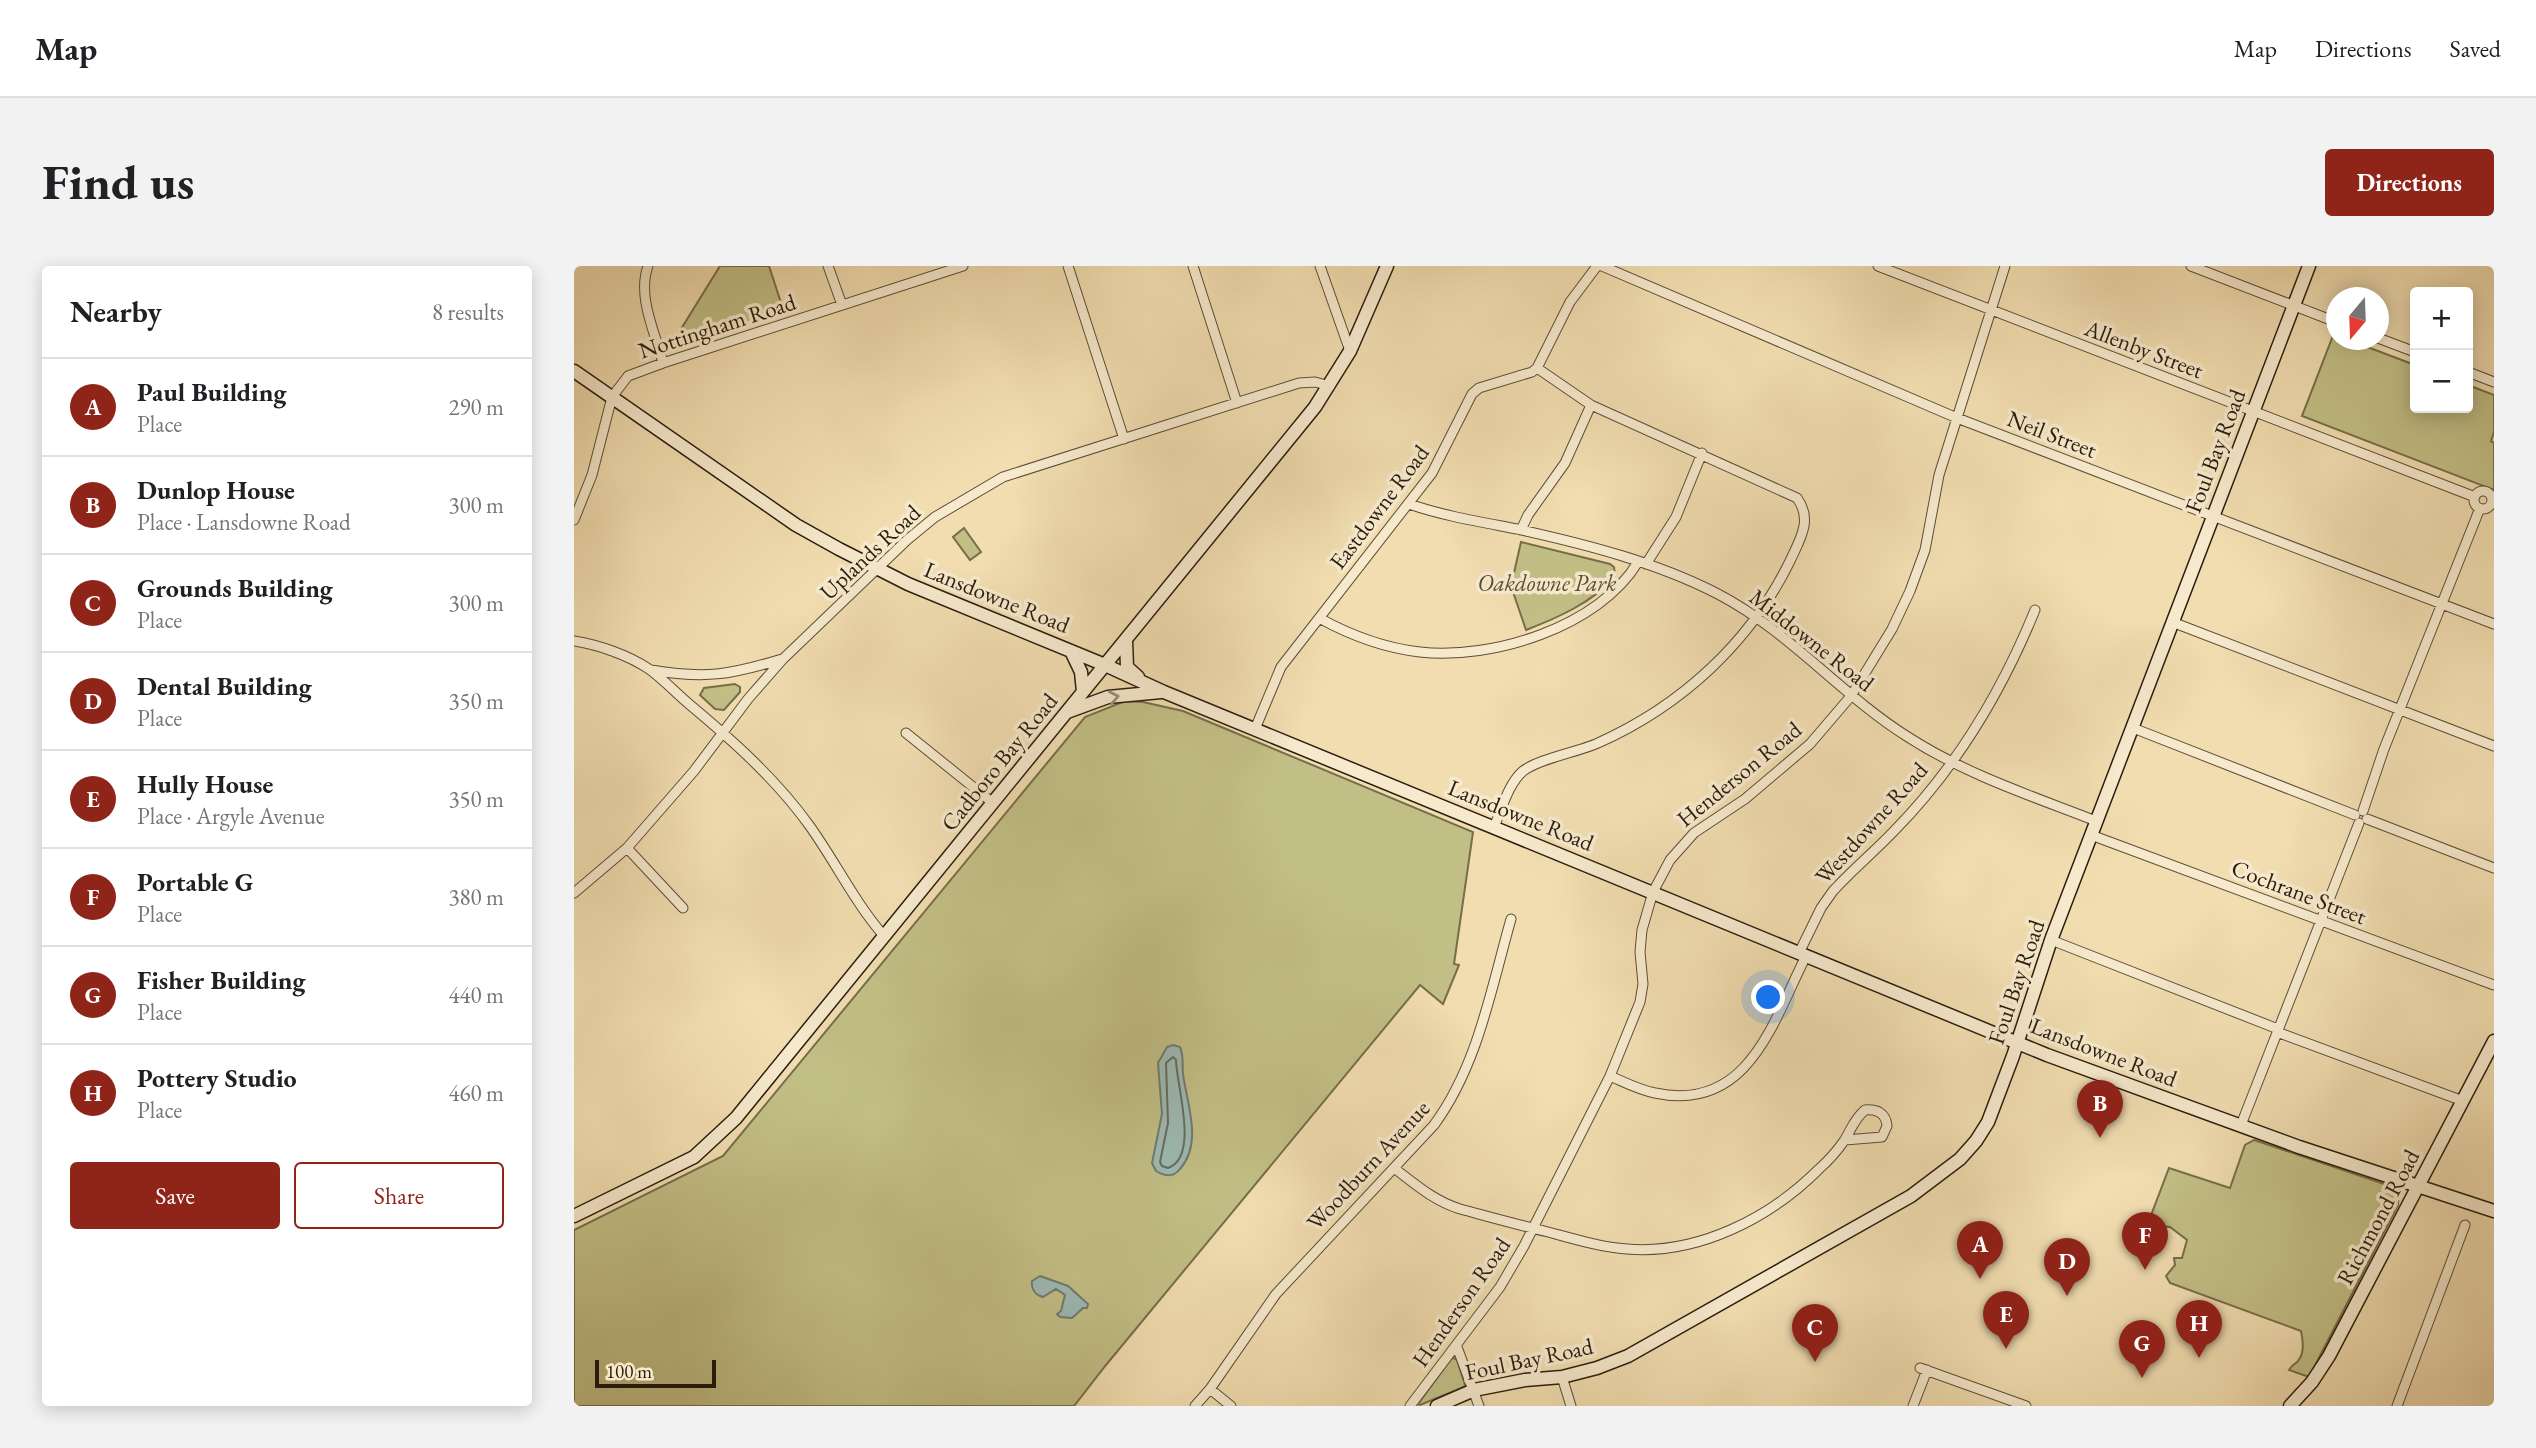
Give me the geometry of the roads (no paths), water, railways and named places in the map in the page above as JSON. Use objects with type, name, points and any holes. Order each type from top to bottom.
[{"type":"main road","name":"Cadboro Bay Road","points":[[574,1215],[694,1157],[736,1118],[1126,641],[1330,386],[1350,351],[1387,266]]},
{"type":"main road","name":"Foul Bay Road","points":[[1437,1406],[1474,1390],[1525,1380],[1562,1377],[1628,1356],[1857,1227],[1937,1179],[1961,1159],[1988,1122],[2051,940],[2309,266]]},
{"type":"main road","name":"Lansdowne Road","points":[[574,371],[796,525],[920,589],[2047,1055],[2349,1164],[2494,1211]]},
{"type":"main road","points":[[1126,641],[1127,667],[1146,684]]},
{"type":"main road","points":[[1071,650],[1081,671],[1083,692]]},
{"type":"main road","points":[[1066,712],[1108,697],[1164,692]]},
{"type":"main road","name":"Richmond Road","points":[[2290,1406],[2312,1382],[2329,1356],[2494,1041]]},
{"type":"street","points":[[648,266],[643,279],[644,293],[663,362]]},
{"type":"street","points":[[828,266],[842,305]]},
{"type":"street","name":"Nottingham Road","points":[[612,397],[628,376],[663,362],[946,269],[963,266]]},
{"type":"street","points":[[1068,266],[1124,439]]},
{"type":"street","points":[[1192,266],[1237,403]]},
{"type":"street","points":[[1320,266],[1350,351]]},
{"type":"street","points":[[1494,827],[1511,788],[1523,771],[1605,740],[1673,700],[1710,670],[1756,616],[1778,584],[1803,532],[1805,514],[1797,498],[1591,405],[1537,368],[1570,302],[1600,266]]},
{"type":"street","name":"Neil Street","points":[[1600,266],[1957,418],[2494,624]]},
{"type":"street","name":"Allenby Street","points":[[1878,266],[2475,497]]},
{"type":"street","name":"Henderson Road","points":[[1410,1406],[1500,1287],[1610,1076],[1640,1002],[1643,984],[1640,952],[1642,930],[1653,892],[1670,860],[1685,841],[1745,799],[1810,744],[1851,696],[1892,629],[1925,550],[1939,475],[2006,266]]},
{"type":"street","points":[[2191,266],[2326,317]]},
{"type":"street","points":[[2389,342],[2410,350]]},
{"type":"street","name":"Eastdowne Road","points":[[1255,729],[1281,667],[1441,459],[1472,394],[1479,388],[1532,372],[1537,368]]},
{"type":"street","points":[[2473,374],[2494,382]]},
{"type":"street","name":"Uplands Road","points":[[574,893],[627,848],[783,659],[907,540],[935,517],[1003,477],[1299,383],[1315,382],[1330,386]]},
{"type":"street","points":[[574,520],[592,475],[612,397]]},
{"type":"street","points":[[1521,530],[1528,515],[1565,463],[1591,405]]},
{"type":"street","points":[[1319,618],[1363,639],[1420,652],[1467,653],[1525,640],[1573,619],[1620,585],[1642,563],[1676,517],[1702,453]]},
{"type":"street","points":[[2486,491],[2493,503],[2480,508],[2475,497],[2486,491]]},
{"type":"street","name":"Middowne Road","points":[[1409,504],[1587,546],[1642,563],[1718,594],[1756,616],[1851,696],[1907,737],[1989,780],[2096,821]]},
{"type":"street","points":[[2241,1125],[2480,508]]},
{"type":"street","name":"Westdowne Road","points":[[1610,1076],[1654,1093],[1678,1096],[1700,1093],[1725,1084],[1746,1067],[1763,1045],[1803,954],[1815,919],[1833,891],[1894,832],[1951,762],[2001,685],[2035,610]]},
{"type":"street","points":[[2172,622],[2494,746]]},
{"type":"street","points":[[574,641],[620,655],[649,670],[724,733],[772,780],[807,822],[870,920],[884,936]]},
{"type":"street","points":[[649,670],[696,677],[723,675],[783,659]]},
{"type":"street","points":[[2133,728],[2494,868]]},
{"type":"street","points":[[906,733],[993,803]]},
{"type":"street","name":"Cochrane Street","points":[[2091,835],[2494,985]]},
{"type":"street","points":[[627,848],[683,908]]},
{"type":"street","name":"Woodburn Avenue","points":[[1195,1406],[1210,1389],[1276,1294],[1434,1125],[1458,1090],[1475,1046],[1511,919]]},
{"type":"street","points":[[2051,940],[2463,1101]]},
{"type":"street","points":[[1394,1168],[1444,1204],[1597,1245],[1629,1250],[1686,1245],[1748,1222],[1769,1209],[1819,1169],[1845,1140],[1851,1126],[1865,1110],[1878,1111],[1885,1117],[1887,1126],[1882,1137],[1845,1140]]},
{"type":"street","points":[[2398,1406],[2465,1226]]},
{"type":"street","points":[[1457,1347],[1479,1406]]},
{"type":"street","points":[[1913,1406],[1924,1369],[2026,1406]]},
{"type":"street","points":[[1562,1377],[1571,1406]]},
{"type":"street","points":[[1210,1389],[1231,1406]]},
{"type":"water","points":[[1167,1047],[1180,1047],[1182,1054],[1192,1135],[1187,1159],[1177,1172],[1168,1175],[1156,1171],[1152,1163],[1162,1114],[1158,1063]]},
{"type":"water","points":[[1040,1276],[1068,1286],[1088,1304],[1087,1308],[1083,1308],[1072,1318],[1060,1317],[1057,1314],[1061,1311],[1065,1295],[1056,1289],[1043,1297],[1038,1295],[1033,1289],[1032,1281]]},
{"type":"place","name":"Dunlop House","points":[[2100,1138]]},
{"type":"place","name":"Portable G","points":[[2145,1270]]},
{"type":"place","name":"Paul Building","points":[[1980,1279]]},
{"type":"place","name":"Dental Building","points":[[2067,1296]]},
{"type":"place","name":"Hully House","points":[[2006,1349]]},
{"type":"place","name":"Pottery Studio","points":[[2199,1358]]},
{"type":"place","name":"Grounds Building","points":[[1815,1362]]},
{"type":"place","name":"Fisher Building","points":[[2142,1378]]},
{"type":"park label","name":"Oakdowne Park","points":[[1547,583]]}]
